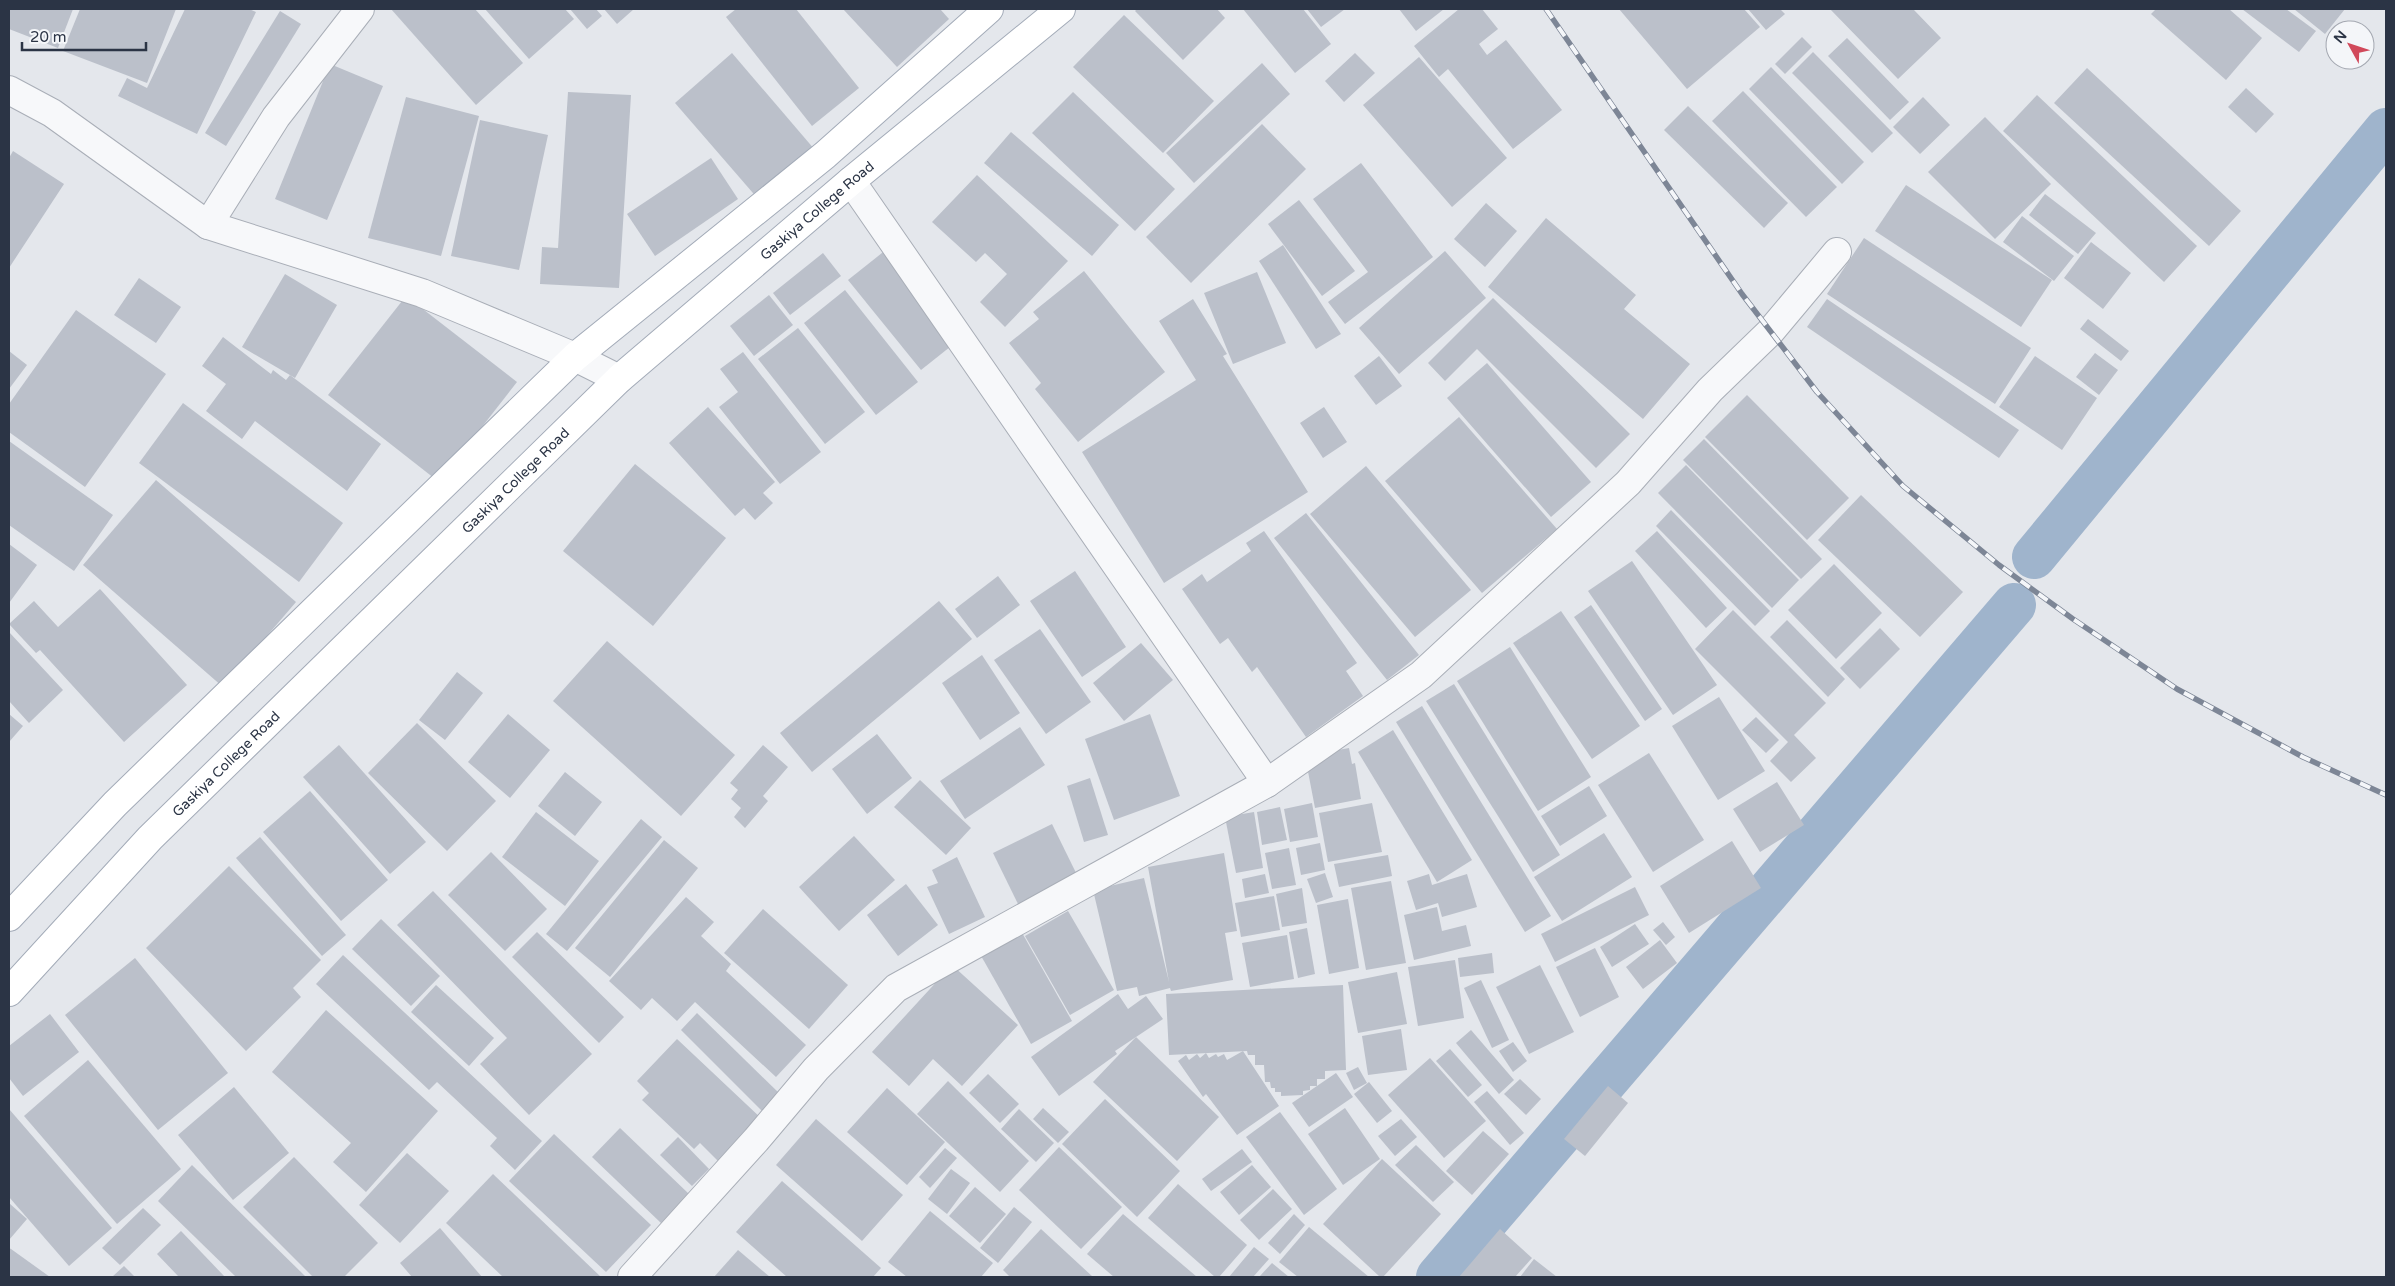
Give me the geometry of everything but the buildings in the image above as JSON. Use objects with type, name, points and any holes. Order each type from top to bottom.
[{"type":"main road","points":[[9,917],[114,804],[575,356],[825,156],[989,9]]},
{"type":"main road","name":"Gaskiya College Road","points":[[9,992],[150,838],[619,379],[851,181],[1061,9]]},
{"type":"street","points":[[208,224],[276,117],[360,9]]},
{"type":"street","points":[[9,90],[52,113],[208,224],[422,293],[575,356],[619,379]]},
{"type":"street","points":[[851,181],[1267,783]]},
{"type":"street","points":[[632,1277],[756,1140],[816,1069],[884,997],[896,988],[1267,783],[1421,675],[1628,483],[1710,390],[1770,332],[1837,252]]},
{"type":"waterway","points":[[2034,557],[2386,130]]},
{"type":"waterway","points":[[1438,1277],[2014,605]]},
{"type":"railway","points":[[1546,9],[1742,294],[1817,392],[1903,486],[1999,565],[2073,619],[2177,689],[2303,757],[2386,795]]}]
